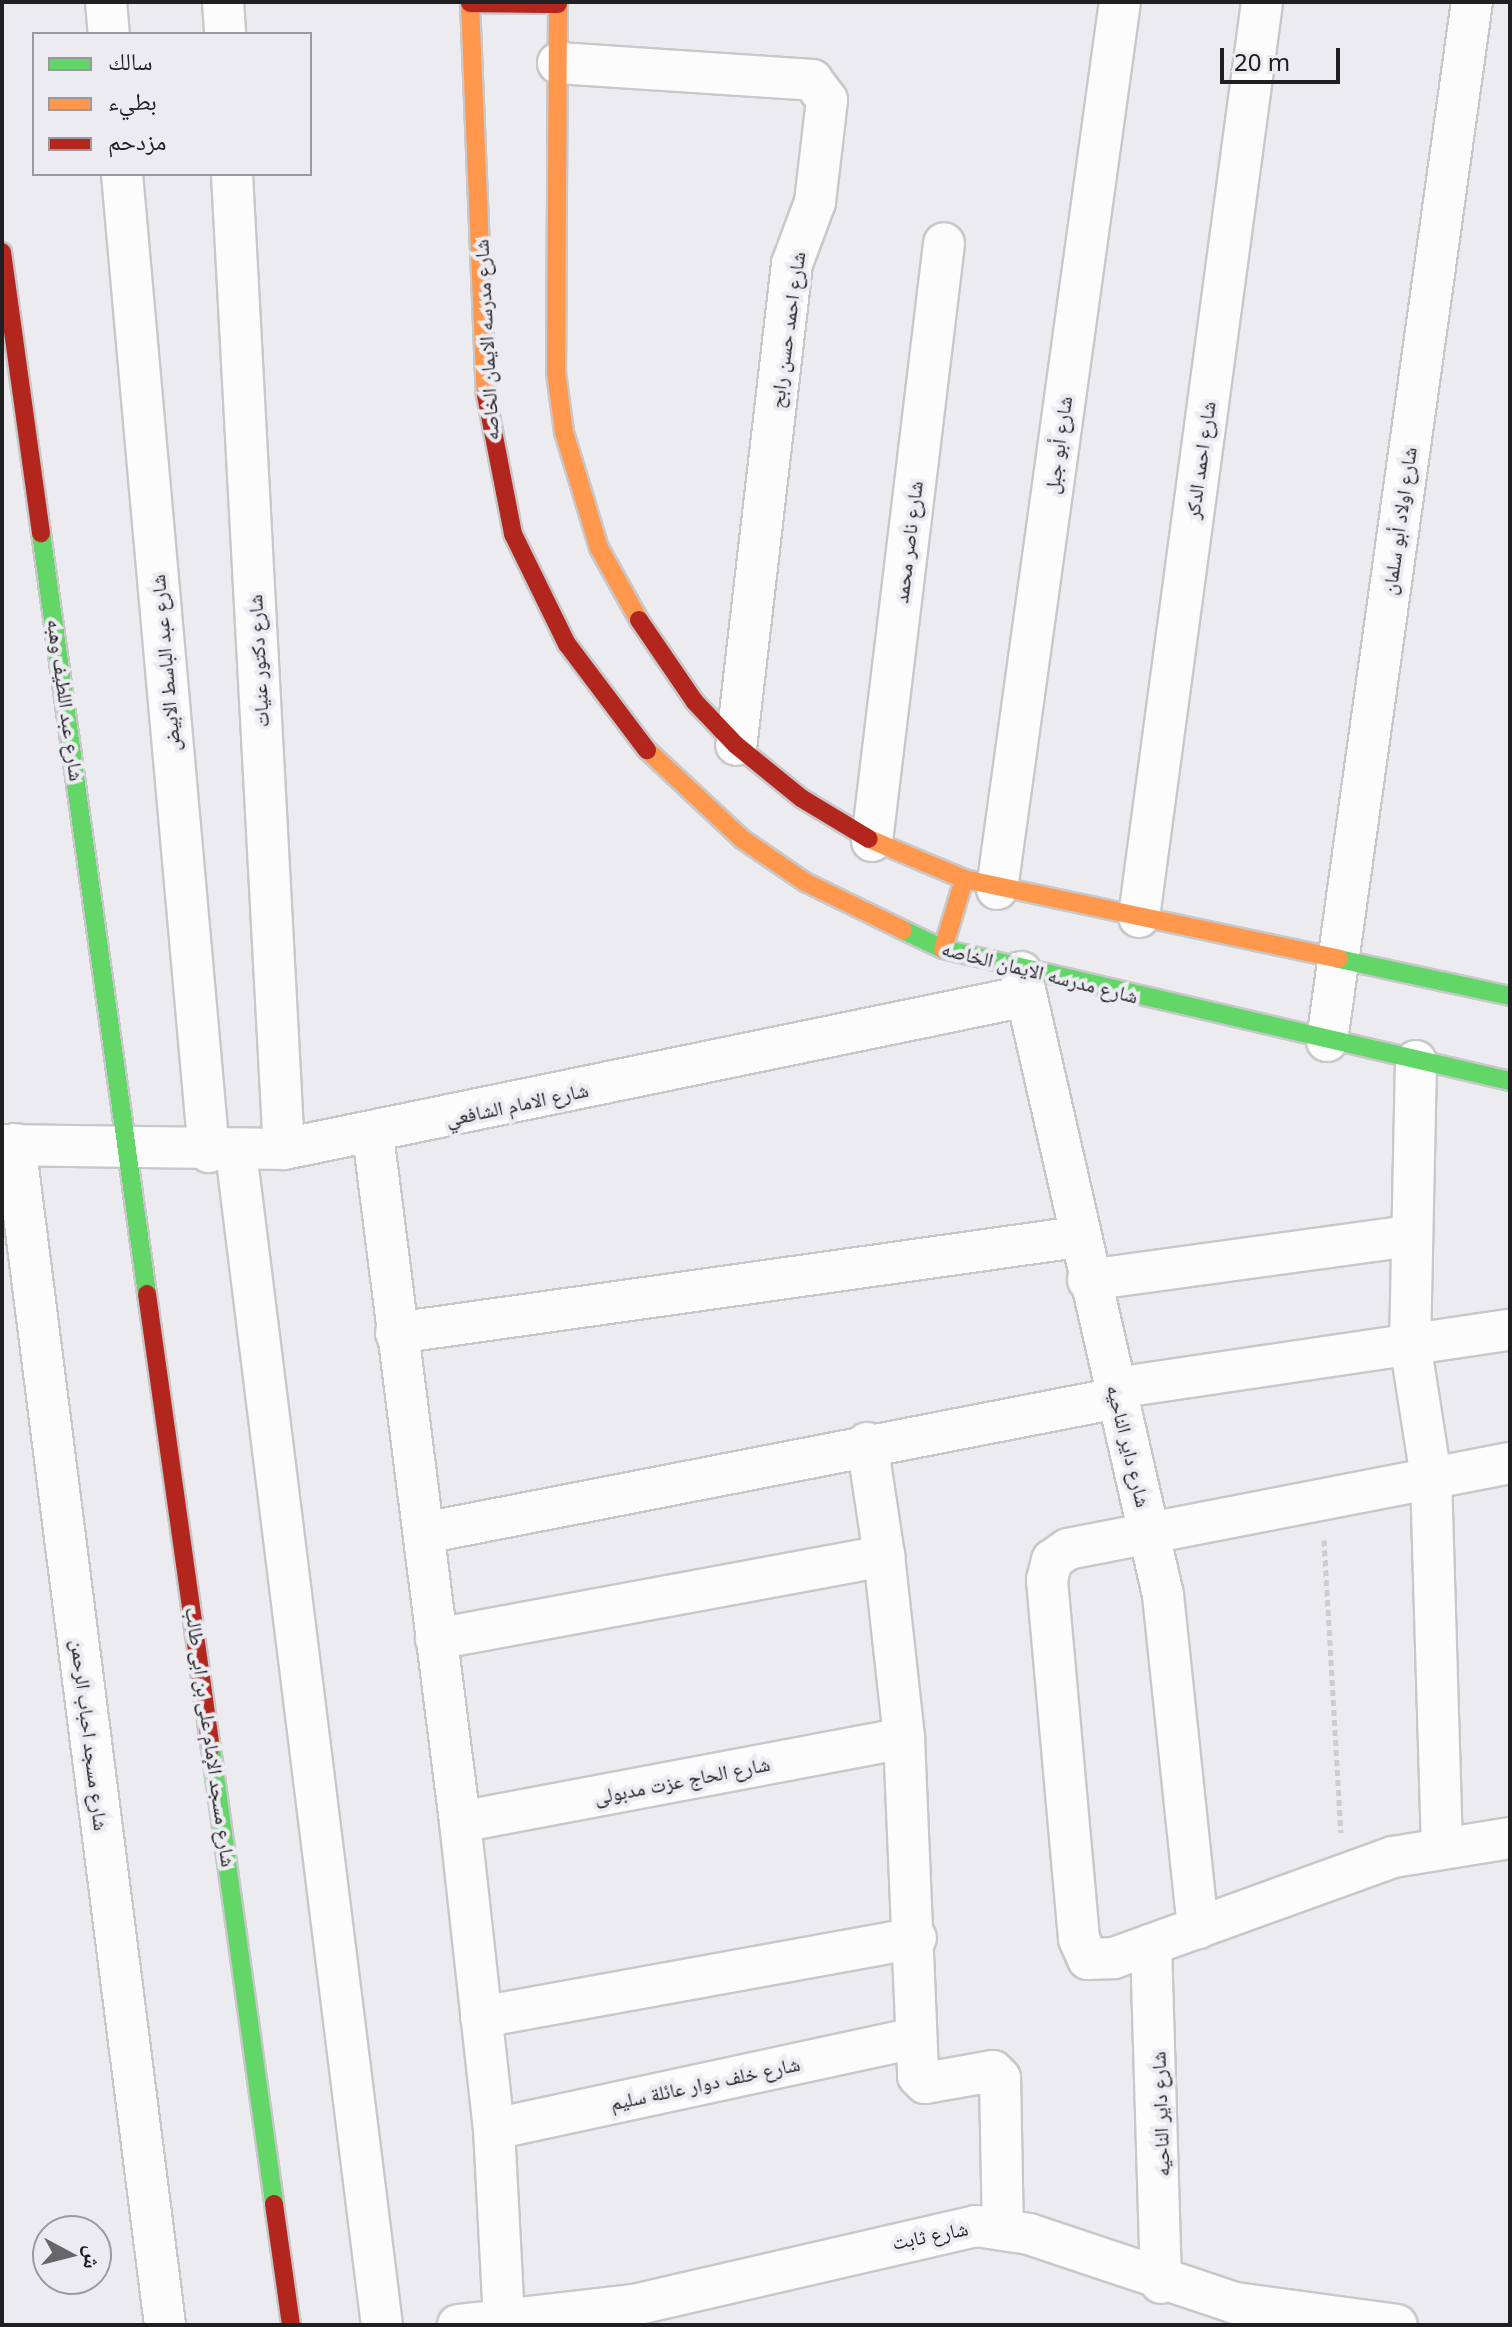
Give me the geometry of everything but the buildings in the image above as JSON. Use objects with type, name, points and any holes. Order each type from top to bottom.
[{"type":"street","points":[[106,2],[109,32]]},
{"type":"street","points":[[223,2],[225,32]]},
{"type":"street","name":"شارع أبو جبل","points":[[980,884],[1120,2]]},
{"type":"street","name":"شارع احمد الدكر","points":[[1139,917],[1262,2]]},
{"type":"street","name":"شارع اولاد أبو سلمان","points":[[1327,1041],[1472,2]]},
{"type":"street","points":[[470,3],[558,3],[556,372],[579,491],[626,602],[695,702],[736,745],[801,798],[872,841],[980,884],[1510,996]]},
{"type":"street","name":"شارع مدرسه الايمان الخاصه","points":[[470,3],[487,427],[513,534],[540,595],[613,710],[693,796],[805,882],[1023,984],[1327,1041],[1510,1081]]},
{"type":"street","name":"شارع احمد حسن رابح","points":[[558,63],[812,80],[827,100],[815,202],[792,264],[736,745]]},
{"type":"street","name":"شارع عبد الباسط الابيض","points":[[122,176],[223,1152],[382,2325]]},
{"type":"street","name":"شارع دكتور عنيات","points":[[232,176],[284,1149]]},
{"type":"street","name":"شارع ناصر محمد","points":[[872,841],[944,243]]},
{"type":"street","name":"شارع عبد اللطيف وهبه","points":[[2,252],[131,1149]]},
{"type":"street","points":[[943,949],[980,884]]},
{"type":"street","name":"شارع الامام الشافعي","points":[[6,1142],[223,1152],[284,1149],[373,1135],[1023,984]]},
{"type":"street","name":"شارع داير الناحيه","points":[[1023,984],[1077,1237],[1151,1532],[1177,1687],[1198,1928]]},
{"type":"street","points":[[1416,1061],[1409,1236],[1410,1343],[1431,1477],[1442,1845]]},
{"type":"street","points":[[373,1135],[460,1822],[494,2129],[524,2322]]},
{"type":"street","name":"شارع مسجد احباب الرحمن","points":[[6,1142],[165,2325]]},
{"type":"street","name":"شارع مسجد الإمام على بن ابى طالب","points":[[131,1149],[291,2325]]},
{"type":"street","points":[[1088,1280],[1409,1236]]},
{"type":"street","points":[[396,1333],[1077,1237]]},
{"type":"street","points":[[424,1533],[1116,1393],[1410,1343],[1510,1330]]},
{"type":"street","points":[[867,1443],[884,1556],[904,1738],[916,1938],[916,2038],[923,2082],[993,2071],[1000,2078],[1003,2228]]},
{"type":"street","points":[[1510,1463],[1431,1477],[1322,1503],[1068,1549],[1052,1560],[1047,1580],[1080,1947],[1088,1959],[1103,1961],[1343,1874],[1442,1845],[1510,1838]]},
{"type":"street","points":[[436,1639],[884,1556]]},
{"type":"street","name":"شارع الحاج عزت مدبولى","points":[[460,1822],[904,1738]]},
{"type":"street","points":[[481,2017],[916,1938]]},
{"type":"street","name":"شارع داير الناحيه","points":[[1151,1945],[1161,2283]]},
{"type":"street","name":"شارع خلف دوار عائلة سليم","points":[[494,2129],[916,2038]]},
{"type":"street","name":"شارع ثابت","points":[[458,2325],[524,2322],[672,2297],[949,2228],[1003,2228],[1161,2283],[1230,2314],[1373,2324]]},
{"type":"path","points":[[1322,1503],[1343,1874]]},
{"type":"traffic: fast","points":[[41,533],[147,1294]]},
{"type":"traffic: fast","points":[[903,930],[943,949],[1510,1081]]},
{"type":"traffic: fast","points":[[1339,959],[1510,996]]},
{"type":"traffic: fast","points":[[211,1748],[274,2204]]},
{"type":"traffic: slow","points":[[470,2],[486,395]]},
{"type":"traffic: slow","points":[[558,2],[556,372],[564,432],[599,548],[639,620]]},
{"type":"traffic: slow","points":[[647,750],[742,839],[805,882],[903,930]]},
{"type":"traffic: slow","points":[[869,839],[964,879],[1339,959]]},
{"type":"traffic: slow","points":[[943,949],[964,879]]},
{"type":"traffic: jam","points":[[470,3],[558,4]]},
{"type":"traffic: jam","points":[[2,252],[41,533]]},
{"type":"traffic: jam","points":[[486,395],[513,534],[567,644],[647,750]]},
{"type":"traffic: jam","points":[[639,620],[695,702],[736,745],[801,798],[869,839]]},
{"type":"traffic: jam","points":[[147,1294],[211,1748]]},
{"type":"traffic: jam","points":[[274,2204],[291,2325]]}]
